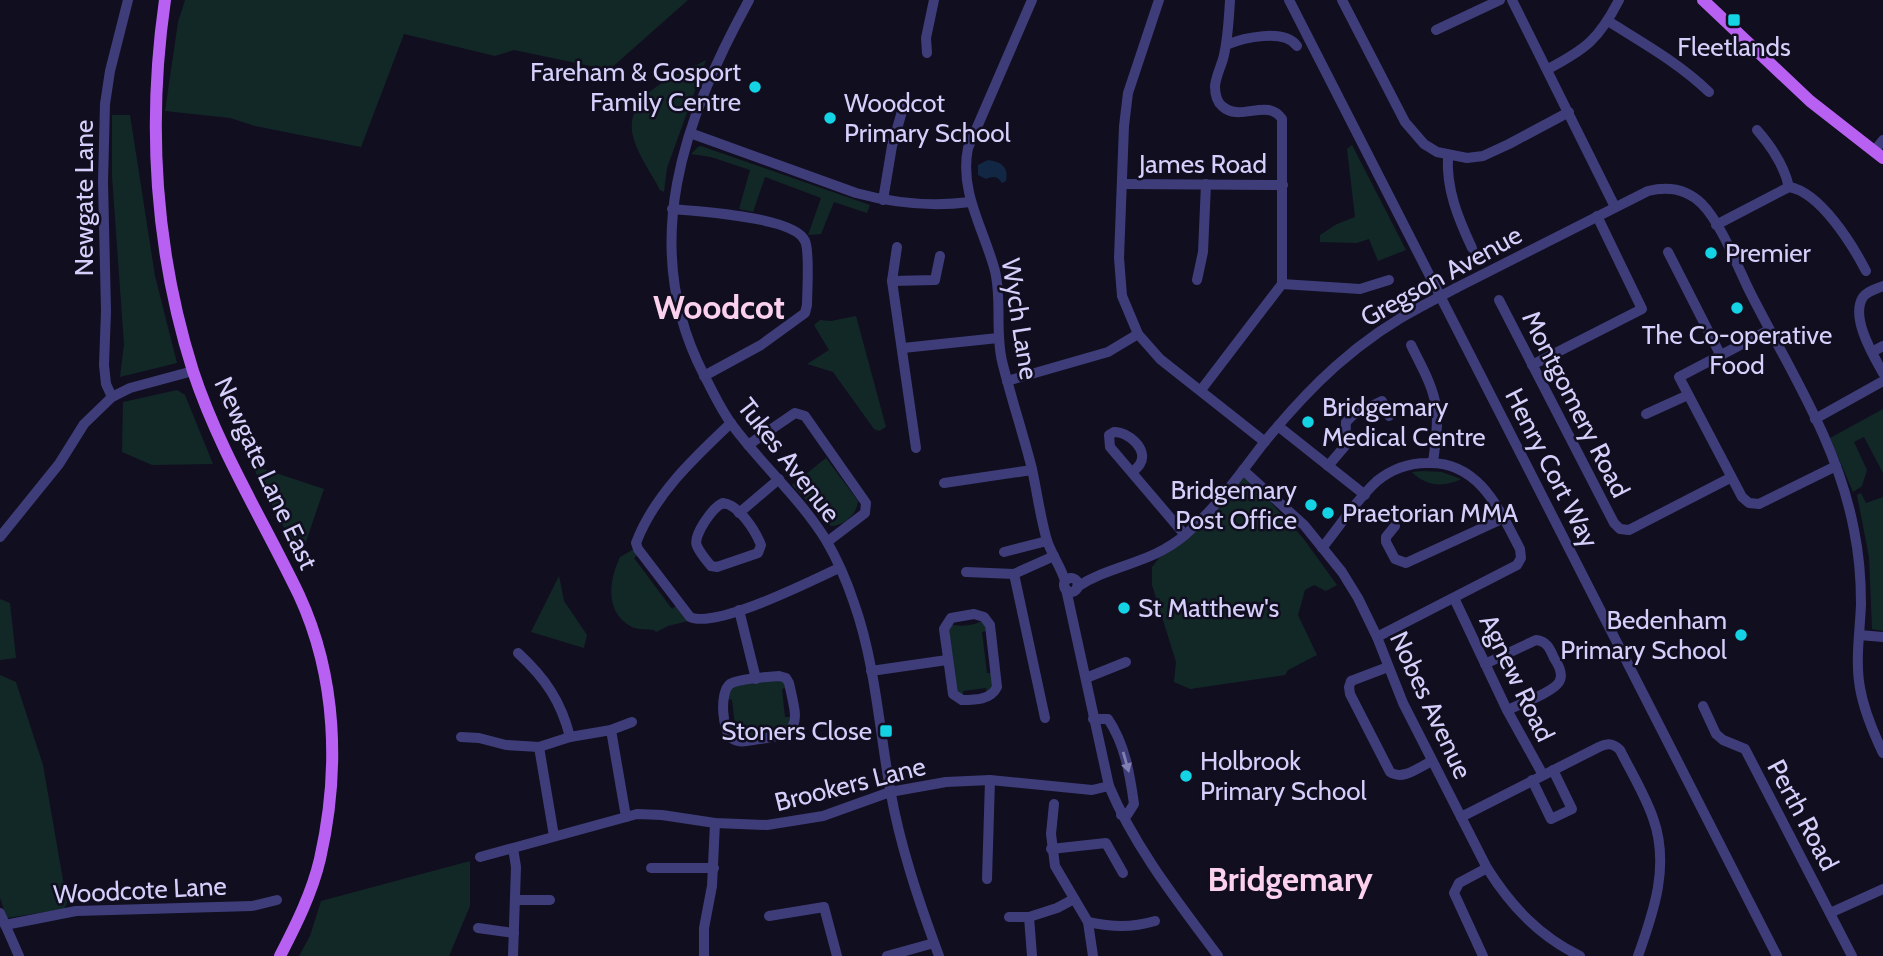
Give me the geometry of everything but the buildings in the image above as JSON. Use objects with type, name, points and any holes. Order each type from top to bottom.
[{"type":"main road","name":"Newgate Lane East","points":[[165,0],[156,73],[156,172],[165,255],[193,371],[218,436],[300,597],[321,657],[334,740],[328,810],[320,859],[296,925],[280,956]]},
{"type":"main road","points":[[1703,0],[1810,101],[1880,149]]},
{"type":"street","name":"Newgate Lane","points":[[112,397],[106,384],[104,365],[104,127],[110,71],[128,0]]},
{"type":"street","name":"Tukes Avenue","points":[[749,0],[705,89],[678,173],[672,209],[671,238],[675,291],[692,353],[731,423],[827,541],[839,568],[860,623],[871,671],[890,792],[903,848],[939,956]]},
{"type":"street","points":[[927,53],[926,38],[934,0]]},
{"type":"street","name":"Wych Lane","points":[[1032,0],[968,148],[965,165],[970,201],[996,279],[998,338],[1047,541],[1070,582],[1072,622],[1109,786],[1121,815],[1146,856],[1218,956]]},
{"type":"street","points":[[1159,0],[1128,93],[1124,126],[1119,277],[1126,306],[1138,334],[1160,359],[1265,442]]},
{"type":"street","points":[[1201,390],[1282,284],[1283,124],[1278,113],[1269,109],[1236,113],[1218,102],[1215,85],[1226,45],[1230,0]]},
{"type":"street","name":"Henry Cort Way","points":[[1289,0],[1777,956]]},
{"type":"street","points":[[1342,0],[1405,122],[1424,144],[1448,156],[1483,156],[1569,112]]},
{"type":"street","points":[[1436,30],[1500,0]]},
{"type":"street","points":[[1512,0],[1615,207]]},
{"type":"street","points":[[1548,69],[1580,52],[1608,21],[1619,0]]},
{"type":"street","points":[[1608,21],[1672,62],[1709,92]]},
{"type":"street","points":[[1226,45],[1244,38],[1292,38]]},
{"type":"street","points":[[883,200],[892,146],[905,101]]},
{"type":"street","points":[[1756,130],[1780,163],[1789,187]]},
{"type":"street","points":[[690,133],[856,193],[883,200],[950,204],[970,201]]},
{"type":"street","points":[[1448,156],[1449,189],[1472,248]]},
{"type":"street","name":"James Road","points":[[1123,184],[1283,185]]},
{"type":"street","points":[[1197,280],[1203,252],[1206,184]]},
{"type":"street","points":[[1716,225],[1789,187],[1809,194],[1852,244],[1866,271]]},
{"type":"street","name":"Gregson Avenue","points":[[1070,582],[1138,563],[1164,550],[1185,535],[1204,517],[1314,385],[1380,330],[1423,305],[1648,191],[1675,189],[1703,204],[1716,225],[1815,419],[1836,466],[1849,507],[1856,542],[1861,592],[1858,635],[1860,689],[1870,725],[1883,753]]},
{"type":"street","points":[[672,209],[752,218],[798,233],[806,243],[805,313],[761,345],[704,376]]},
{"type":"street","points":[[1532,365],[1642,309],[1597,216]]},
{"type":"street","points":[[897,247],[892,281],[916,448]]},
{"type":"street","points":[[1668,252],[1721,356]]},
{"type":"street","points":[[892,281],[935,280],[940,256]]},
{"type":"street","points":[[1282,284],[1360,289],[1389,280]]},
{"type":"street","points":[[1883,286],[1866,294],[1860,304],[1861,323],[1883,373]]},
{"type":"street","name":"Montgomery Road","points":[[1499,300],[1614,523],[1620,529],[1629,530],[1730,478]]},
{"type":"street","points":[[1769,330],[1679,377],[1730,478],[1749,503],[1759,504],[1836,466]]},
{"type":"street","points":[[1007,381],[1108,352],[1138,334]]},
{"type":"street","points":[[903,348],[998,338]]},
{"type":"street","points":[[1411,345],[1436,403],[1433,463]]},
{"type":"street","points":[[1872,352],[1883,346]]},
{"type":"street","points":[[0,537],[59,464],[84,424],[112,397],[130,388],[193,371]]},
{"type":"street","points":[[1815,419],[1883,381]]},
{"type":"street","points":[[1646,414],[1688,395]]},
{"type":"street","points":[[1328,466],[1345,446],[1346,422],[1353,415],[1382,401],[1389,416]]},
{"type":"street","points":[[748,445],[795,413],[805,416],[866,503],[865,513],[827,541]]},
{"type":"street","points":[[731,423],[683,470],[665,492],[636,543],[690,617],[704,620],[739,610],[839,568]]},
{"type":"street","points":[[1278,426],[1365,495]]},
{"type":"street","points":[[1322,548],[1376,482],[1408,464],[1433,463],[1457,468],[1476,480],[1491,496],[1520,549],[1521,558],[1517,565],[1377,637]]},
{"type":"street","points":[[944,483],[1032,470]]},
{"type":"street","name":"Nobes Avenue","points":[[1242,470],[1297,518],[1342,572],[1377,637],[1403,704],[1432,761],[1487,868],[1513,906],[1564,953],[1580,956]]},
{"type":"street","points":[[1132,473],[1185,535]]},
{"type":"street","points":[[739,513],[779,479]]},
{"type":"street","points":[[730,504],[739,513],[761,545],[758,553],[717,567],[711,566],[696,545],[696,538],[715,506],[730,504]]},
{"type":"street","points":[[1395,526],[1386,542],[1395,559],[1406,564],[1504,518]]},
{"type":"street","points":[[1004,552],[1047,541]]},
{"type":"street","points":[[966,572],[1014,574],[1054,556]]},
{"type":"street","points":[[1014,574],[1045,718]]},
{"type":"street","name":"Agnew Road","points":[[1454,598],[1507,710],[1543,775]]},
{"type":"street","points":[[739,610],[756,679]]},
{"type":"street","points":[[974,614],[985,617],[990,625],[997,680],[994,693],[988,697],[958,699],[953,694],[947,660],[944,632],[948,621],[955,616],[974,614]]},
{"type":"street","points":[[1858,635],[1883,637]]},
{"type":"street","points":[[1485,664],[1536,640],[1542,640],[1546,644],[1554,658],[1561,676],[1555,688],[1507,710]]},
{"type":"street","points":[[518,653],[553,692],[560,704],[570,737]]},
{"type":"street","points":[[871,671],[947,660]]},
{"type":"street","points":[[1086,678],[1126,662]]},
{"type":"street","points":[[1388,667],[1351,681],[1350,694],[1390,772],[1401,776],[1432,761]]},
{"type":"street","points":[[779,676],[788,680],[794,726],[785,734],[734,740],[727,733],[723,693],[734,682],[756,679],[779,676]]},
{"type":"street","name":"Perth Road","points":[[1703,706],[1716,734],[1745,750],[1852,956]]},
{"type":"street","points":[[1093,719],[1108,719],[1119,740],[1134,804],[1127,815],[1121,815]]},
{"type":"street","points":[[461,737],[479,738],[506,745],[539,747],[570,737],[611,730],[632,722]]},
{"type":"street","points":[[611,730],[626,817]]},
{"type":"street","points":[[1461,817],[1606,744],[1614,745],[1620,750],[1653,818],[1660,853],[1659,890],[1638,956]]},
{"type":"street","points":[[539,747],[554,836]]},
{"type":"street","points":[[1532,780],[1551,819],[1572,809],[1553,770]]},
{"type":"street","points":[[987,879],[990,780]]},
{"type":"street","name":"Brookers Lane","points":[[480,857],[649,813],[715,823],[767,825],[823,816],[890,792],[937,783],[990,780],[1092,790],[1109,786]]},
{"type":"street","points":[[1054,804],[1051,849],[1055,866],[1088,922],[1093,956]]},
{"type":"street","points":[[704,956],[704,928],[714,868],[715,823]]},
{"type":"street","points":[[1051,849],[1105,843],[1123,873]]},
{"type":"street","points":[[513,848],[516,867],[513,956]]},
{"type":"street","points":[[651,868],[714,868]]},
{"type":"street","points":[[1483,956],[1454,893],[1459,883],[1487,868]]},
{"type":"street","points":[[1830,913],[1883,889]]},
{"type":"street","points":[[1009,917],[1029,917],[1074,899]]},
{"type":"street","name":"Woodcote Lane","points":[[5,925],[76,911],[252,906],[277,900]]},
{"type":"street","points":[[515,900],[550,900]]},
{"type":"street","points":[[769,915],[824,907],[837,956]]},
{"type":"street","points":[[0,913],[19,956]]},
{"type":"street","points":[[1029,917],[1032,956]]},
{"type":"street","points":[[1088,922],[1114,927],[1134,927],[1154,921]]},
{"type":"street","points":[[478,928],[514,933]]},
{"type":"street","points":[[887,956],[934,943]]},
{"type":"green space","points":[[185,0],[688,0],[609,70],[514,50],[495,56],[404,34],[361,147],[255,126],[230,118],[165,111],[178,22]]},
{"type":"green space","points":[[706,60],[667,168],[664,192],[660,190],[635,143],[632,121],[636,108],[655,88]]},
{"type":"green space","points":[[112,115],[130,115],[155,276],[177,363],[120,377],[124,344],[112,176]]},
{"type":"green space","points":[[1352,145],[1406,250],[1378,261],[1369,239],[1357,243],[1320,242],[1320,235],[1355,217],[1347,149]]},
{"type":"green space","points":[[701,146],[870,205],[867,213],[834,202],[821,234],[808,235],[821,198],[765,177],[753,212],[739,209],[750,170],[711,157],[691,154]]},
{"type":"green space","points":[[856,316],[886,427],[879,431],[874,429],[833,372],[807,364],[829,350],[814,325],[820,320],[831,321]]},
{"type":"green space","points":[[177,390],[185,395],[213,464],[152,465],[122,452],[123,402]]},
{"type":"green space","points":[[1883,409],[1883,473],[1864,437],[1854,442],[1867,470],[1862,486],[1853,492],[1830,438]]},
{"type":"green space","points":[[826,458],[858,501],[849,518],[841,524],[831,526],[792,485]]},
{"type":"green space","points":[[252,465],[324,489],[300,559],[289,548],[288,536]]},
{"type":"green space","points":[[1412,472],[1442,472],[1461,479],[1448,484],[1435,484],[1417,477]]},
{"type":"green space","points":[[1245,474],[1303,538],[1337,585],[1326,591],[1314,585],[1305,590],[1298,615],[1317,655],[1288,670],[1285,675],[1190,689],[1174,682],[1176,662],[1152,585],[1152,567],[1222,505]]},
{"type":"green space","points":[[1861,493],[1866,503],[1883,497],[1883,631],[1872,629],[1869,557],[1857,495]]},
{"type":"green space","points":[[634,549],[637,555],[634,558],[672,609],[676,606],[688,621],[656,632],[632,627],[617,613],[611,595],[613,576],[620,557]]},
{"type":"green space","points":[[559,576],[564,601],[587,635],[584,648],[531,632]]},
{"type":"green space","points":[[0,599],[10,603],[16,658],[0,660]]},
{"type":"green space","points":[[983,620],[987,631],[982,632],[987,673],[993,673],[992,690],[987,693],[986,688],[963,691],[963,697],[956,688],[947,627],[950,624],[971,625]]},
{"type":"green space","points":[[0,675],[16,682],[43,765],[67,903],[64,909],[7,918],[0,898]]},
{"type":"green space","points":[[775,679],[783,681],[787,687],[782,689],[785,717],[792,717],[792,723],[764,736],[747,737],[732,733],[729,727],[735,726],[732,700],[725,698],[731,687]]},
{"type":"green space","points":[[470,861],[470,906],[449,956],[299,956],[310,936],[321,901]]},
{"type":"water","points":[[988,160],[1005,168],[1006,181],[1002,183],[995,177],[986,179],[978,175],[978,165]]},
{"type":"place","name":"Fleetlands","points":[[1734,20]]},
{"type":"place","name":"Fareham & Gosport Family Centre","points":[[755,87]]},
{"type":"place","name":"Woodcot Primary School","points":[[830,118]]},
{"type":"place","name":"Premier","points":[[1711,253]]},
{"type":"place","name":"The Co-operative Food","points":[[1737,308]]},
{"type":"place","name":"Bridgemary Medical Centre","points":[[1308,422]]},
{"type":"place","name":"Bridgemary Post Office","points":[[1311,505]]},
{"type":"place","name":"Praetorian MMA","points":[[1328,513]]},
{"type":"place","name":"St Matthew's","points":[[1124,608]]},
{"type":"place","name":"Bedenham Primary School","points":[[1741,635]]},
{"type":"place","name":"Stoners Close","points":[[886,731]]},
{"type":"place","name":"Holbrook Primary School","points":[[1186,776]]},
{"type":"district","name":"Woodcot","points":[[719,307]]},
{"type":"district","name":"Bridgemary","points":[[1290,879]]}]
